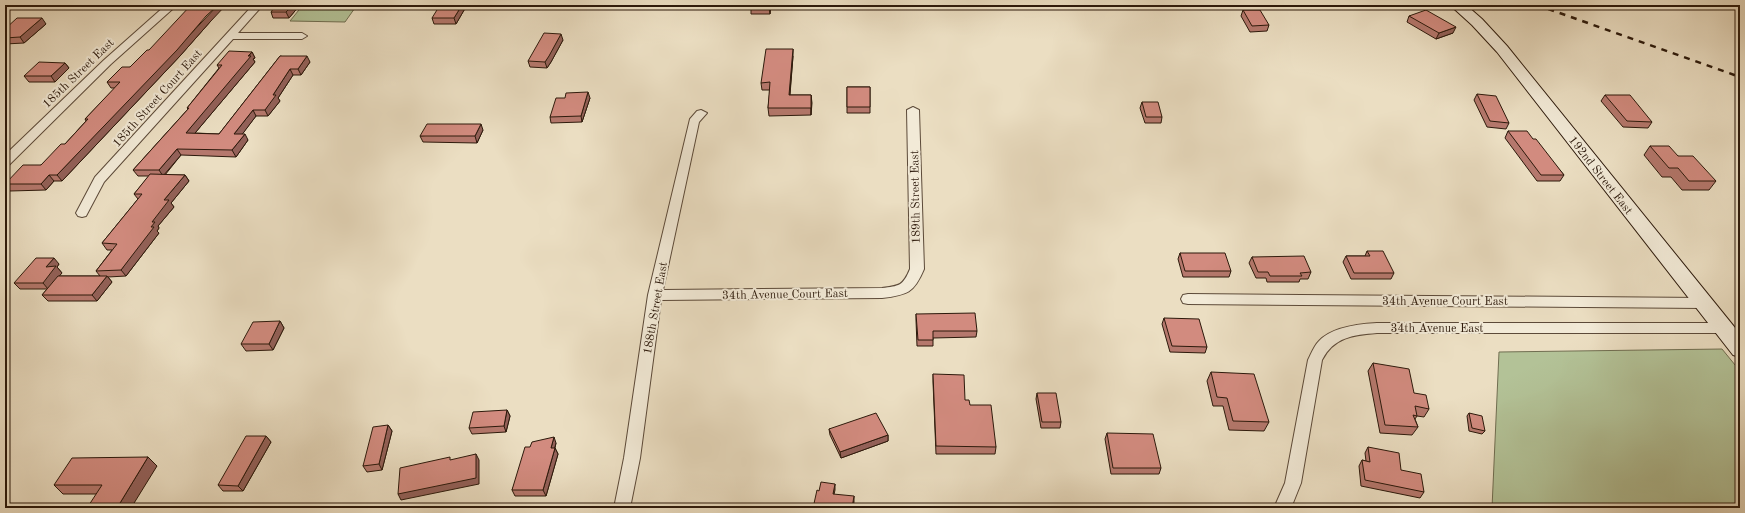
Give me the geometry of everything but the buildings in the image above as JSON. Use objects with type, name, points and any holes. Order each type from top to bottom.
[{"type":"street","name":"185th Street East","points":[[5,162],[145,26],[172,5]]},
{"type":"street","name":"185th Street Court East","points":[[82,213],[99,180],[258,5]]},
{"type":"street","name":"192nd Street East","points":[[1457,5],[1473,18],[1502,49],[1740,349]]},
{"type":"street","points":[[230,36],[302,36]]},
{"type":"street","name":"189th Street East","points":[[912,283],[917,269],[913,110]]},
{"type":"street","name":"188th Street East","points":[[622,508],[632,458],[656,295],[694,121],[701,113]]},
{"type":"street","name":"34th Avenue Court East","points":[[656,295],[882,293],[904,289],[912,283]]},
{"type":"street","name":"34th Avenue Court East","points":[[1188,300],[1703,303]]},
{"type":"street","name":"34th Avenue East","points":[[1282,508],[1286,504],[1293,483],[1315,360],[1324,345],[1342,335],[1361,329],[1377,328],[1723,328]]},
{"type":"green space","points":[[303,5],[357,5],[345,22],[290,21]]},
{"type":"green space","points":[[1722,349],[1740,371],[1740,508],[1492,508],[1499,352]]},
{"type":"railway","points":[[1537,5],[1740,77]]}]
